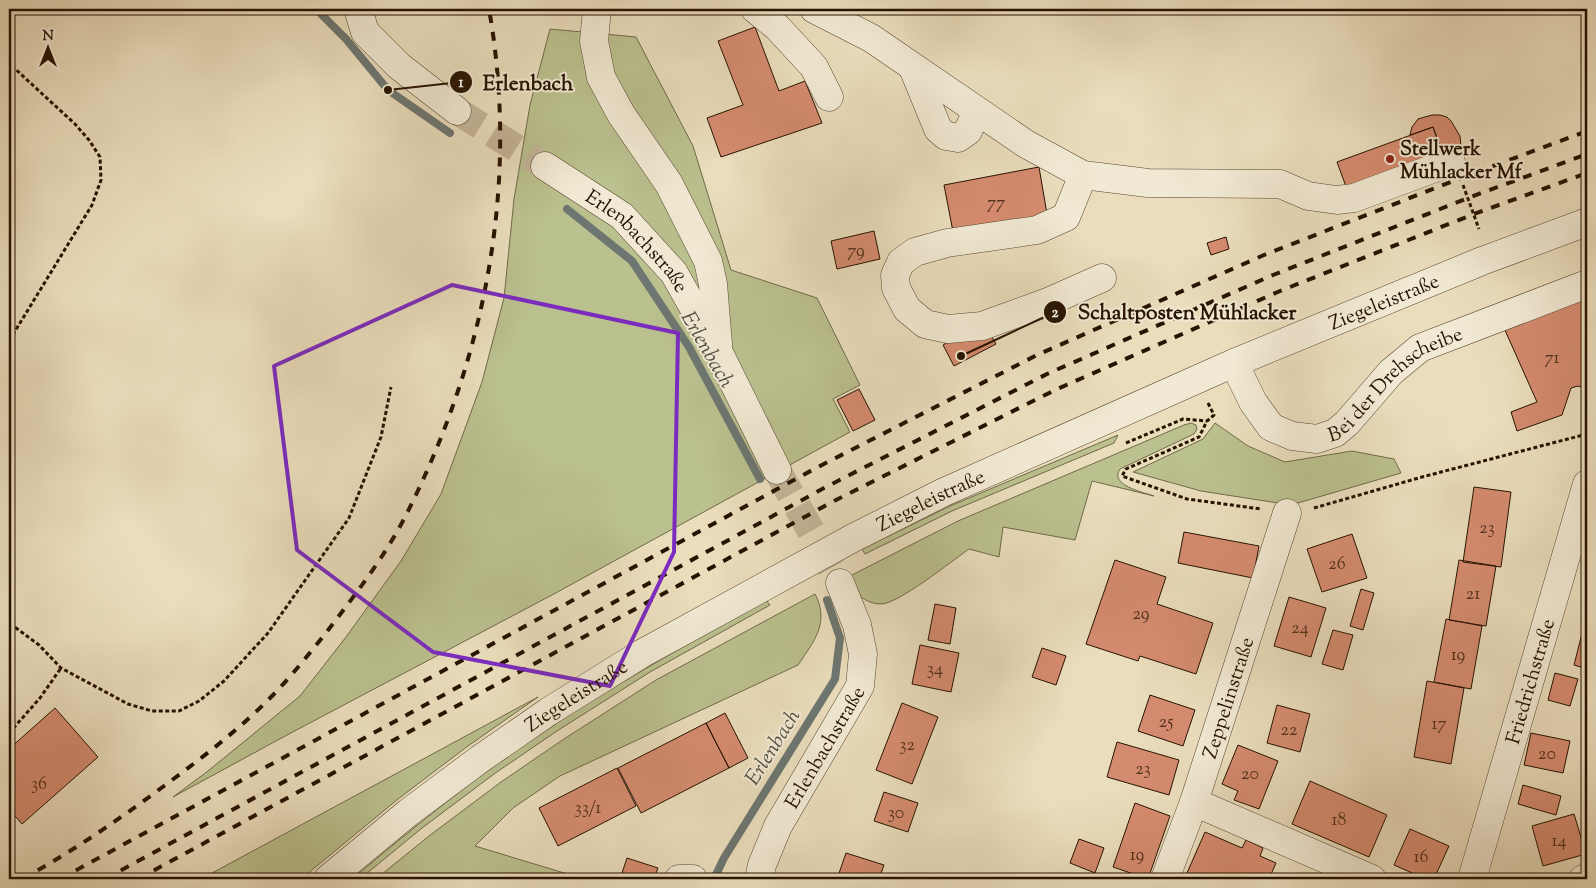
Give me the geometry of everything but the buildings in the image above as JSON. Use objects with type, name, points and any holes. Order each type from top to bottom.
[{"type":"street","points":[[358,9],[365,32],[399,66],[457,111]]},
{"type":"street","points":[[597,9],[594,41],[601,77],[621,114],[669,184],[708,260],[713,284],[719,353]]},
{"type":"street","points":[[755,9],[776,27],[814,67],[829,97]]},
{"type":"street","points":[[814,9],[871,38],[1026,144],[1083,175],[1148,183],[1280,184],[1308,196],[1337,200],[1354,198],[1451,162]]},
{"type":"street","points":[[913,68],[938,129],[946,136],[958,138],[968,131],[977,111]]},
{"type":"street","name":"Erlenbachstraße","points":[[545,166],[622,216],[674,273],[719,353],[776,470]]},
{"type":"street","points":[[1083,175],[1066,217],[1037,230],[947,243],[915,252],[901,262],[895,275],[896,288],[907,309],[925,324],[948,329],[982,326],[1048,302],[1102,278]]},
{"type":"street","name":"Ziegeleistraße","points":[[328,879],[409,812],[480,759],[548,712],[640,654],[852,538],[936,496],[1234,363],[1482,261],[1587,222]]},
{"type":"street","name":"Bei der Drehscheibe","points":[[1234,363],[1253,402],[1271,427],[1292,436],[1317,439],[1335,433],[1347,424],[1391,372],[1420,348],[1587,284]]},
{"type":"street","name":"Friedrichstraße","points":[[1472,879],[1587,484]]},
{"type":"street","name":"Zeppelinstraße","points":[[1165,879],[1194,802],[1287,513]]},
{"type":"street","name":"Erlenbachstraße","points":[[760,879],[762,865],[778,826],[860,686],[863,654],[857,625],[840,583]]},
{"type":"street","points":[[1194,802],[1372,879]]},
{"type":"street","points":[[1583,879],[1587,878]]},
{"type":"street","points":[[678,879],[693,879]]},
{"type":"path","points":[[9,60],[12,66],[75,124],[89,140],[100,157],[101,180],[92,205],[9,341]]},
{"type":"path","points":[[1451,162],[1461,178],[1479,229]]},
{"type":"path","points":[[1198,379],[1214,415],[1207,421],[1199,437],[1126,469],[1122,476],[1187,498],[1287,513],[1329,504],[1422,477],[1587,434]]},
{"type":"path","points":[[9,626],[16,628],[39,645],[61,668],[128,704],[152,711],[178,711],[199,701],[224,681],[268,633],[349,518],[381,437],[391,387]]},
{"type":"path","points":[[1124,444],[1183,419],[1207,421]]},
{"type":"path","points":[[9,733],[40,698],[61,668]]},
{"type":"highlighted area","points":[[452,285],[678,333],[674,552],[610,686],[433,652],[297,550],[274,366]]},
{"type":"green space","points":[[550,29],[636,37],[693,146],[731,270],[817,298],[860,385],[833,399],[850,432],[552,595],[173,797],[300,696],[401,561],[441,494],[482,382],[504,298],[514,199],[530,105]]},
{"type":"green space","points":[[1191,423],[1196,425],[1197,429],[1194,434],[1120,469],[1118,475],[1123,484],[1154,496],[1092,481],[1075,540],[1003,527],[999,557],[969,549],[912,590],[881,604],[864,599],[844,579],[958,521]]},
{"type":"green space","points":[[1215,423],[1248,446],[1285,462],[1352,451],[1394,459],[1401,473],[1291,505],[1201,491],[1133,472],[1203,439]]},
{"type":"green space","points":[[1118,435],[1114,443],[952,511],[865,554],[862,549],[950,506]]},
{"type":"green space","points":[[815,594],[821,614],[820,623],[810,648],[798,665],[560,776],[513,808],[475,846],[584,879],[376,879],[501,782],[564,739],[656,680]]},
{"type":"green space","points":[[766,600],[770,605],[650,672],[557,731],[494,774],[422,828],[360,879],[352,879],[450,799],[527,743],[633,676]]},
{"type":"green space","points":[[538,697],[468,746],[398,799],[301,879],[201,879]]},
{"type":"waterway","name":"Erlenbach","points":[[316,9],[346,39],[388,90],[450,133]]},
{"type":"waterway","name":"Erlenbach","points":[[567,209],[632,261],[689,347],[760,479]]},
{"type":"waterway","name":"Erlenbach","points":[[714,879],[724,858],[835,679],[840,638],[827,600]]},
{"type":"tunnel","points":[[457,111],[545,166]]},
{"type":"tunnel","points":[[777,470],[840,583]]},
{"type":"railway","points":[[22,879],[77,847],[147,799],[193,765],[261,707],[297,669],[342,612],[361,587],[404,519],[432,459],[456,397],[475,335],[488,271],[497,206],[500,141],[498,75],[489,9]]},
{"type":"railway","points":[[60,879],[816,468],[1037,355],[1264,255],[1587,131]]},
{"type":"railway","points":[[105,879],[826,487],[1047,374],[1273,275],[1468,198],[1587,154]]},
{"type":"railway","points":[[138,879],[834,501],[1055,390],[1280,291],[1474,214],[1587,173]]},
{"type":"place","name":"Erlenbach","points":[[388,90]]},
{"type":"place","name":"Stellwerk Mühlacker Mf","points":[[1390,159]]},
{"type":"place","name":"Schaltposten Mühlacker","points":[[961,356]]}]
